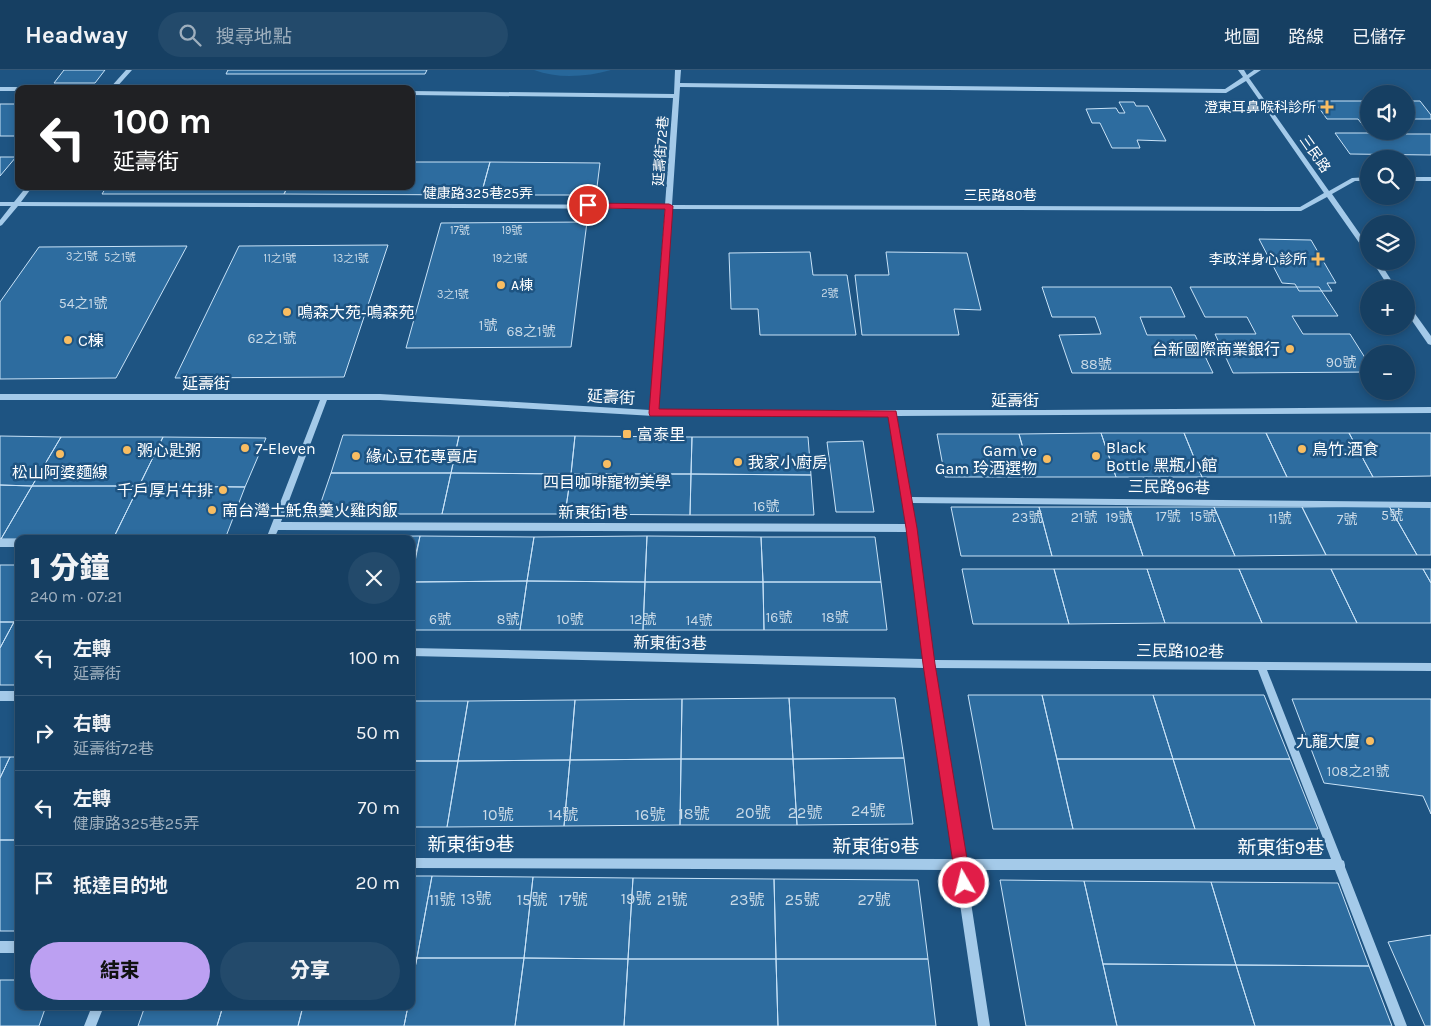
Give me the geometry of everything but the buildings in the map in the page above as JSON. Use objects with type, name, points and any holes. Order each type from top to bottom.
[{"type":"street","points":[[116,85],[129,70]]},
{"type":"street","name":"延壽街72巷","points":[[654,413],[678,70]]},
{"type":"street","name":"三民路","points":[[1241,70],[1360,239]]},
{"type":"street","points":[[678,85],[1226,91],[1258,70]]},
{"type":"street","points":[[0,89],[15,89]]},
{"type":"street","points":[[415,93],[677,96]]},
{"type":"street","points":[[1328,194],[1354,179],[1360,179]]},
{"type":"street","points":[[1415,179],[1431,179]]},
{"type":"street","points":[[0,224],[27,190]]},
{"type":"street","name":"三民路80巷","points":[[669,206],[1302,209],[1328,194]]},
{"type":"street","name":"健康路325巷25弄","points":[[0,204],[669,206]]},
{"type":"street","points":[[1415,319],[1431,342]]},
{"type":"street","points":[[272,535],[326,396]]},
{"type":"street","name":"延壽街","points":[[0,397],[380,397],[654,413],[1431,410]]},
{"type":"street","points":[[892,413],[907,500],[929,664],[984,1026]]},
{"type":"street","name":"三民路96巷","points":[[907,500],[1431,505]]},
{"type":"street","name":"新東街1巷","points":[[275,526],[911,528]]},
{"type":"street","points":[[0,543],[15,543]]},
{"type":"street","name":"新東街3巷","points":[[415,652],[929,664]]},
{"type":"street","name":"三民路102巷","points":[[929,664],[1431,667]]},
{"type":"street","points":[[1261,667],[1401,1026]]},
{"type":"street","points":[[0,696],[15,696]]},
{"type":"street","name":"新東街9巷","points":[[415,863],[1340,866]]},
{"type":"street","points":[[0,947],[15,947]]},
{"type":"street","points":[[90,1026],[96,1010]]},
{"type":"shaded area","points":[[534,70],[611,70],[592,74],[562,76]]},
{"type":"place","name":"澄東耳鼻喉科診所","points":[[1327,107]]},
{"type":"place","name":"李政洋身心診所","points":[[1318,259]]},
{"type":"place","name":"A棟","points":[[501,285]]},
{"type":"place","name":"鳴森大苑-鳴森苑","points":[[287,312]]},
{"type":"place","name":"C棟","points":[[68,340]]},
{"type":"place","name":"台新國際商業銀行","points":[[1290,349]]},
{"type":"place","name":"富泰里","points":[[627,434]]},
{"type":"place","name":"7-Eleven","points":[[245,448]]},
{"type":"place","name":"鳥竹.酒食","points":[[1302,449]]},
{"type":"place","name":"粥心匙粥","points":[[127,450]]},
{"type":"place","name":"松山阿婆麵線","points":[[60,454]]},
{"type":"place","name":"緣心豆花專賣店","points":[[356,456]]},
{"type":"place","name":"Black Bottle 黑瓶小館","points":[[1096,456]]},
{"type":"place","name":"Gam ve Gam 玲酒選物","points":[[1047,459]]},
{"type":"place","name":"我家小廚房","points":[[738,462]]},
{"type":"place","name":"四目咖啡寵物美學","points":[[607,464]]},
{"type":"place","name":"千戶厚片牛排","points":[[223,490]]},
{"type":"place","name":"南台灣土魠魚羹火雞肉飯","points":[[212,510]]},
{"type":"place","name":"九龍大廈","points":[[1370,741]]},
{"type":"route","points":[[588,205],[669,206],[654,390],[654,413],[892,413],[964,883]]}]
